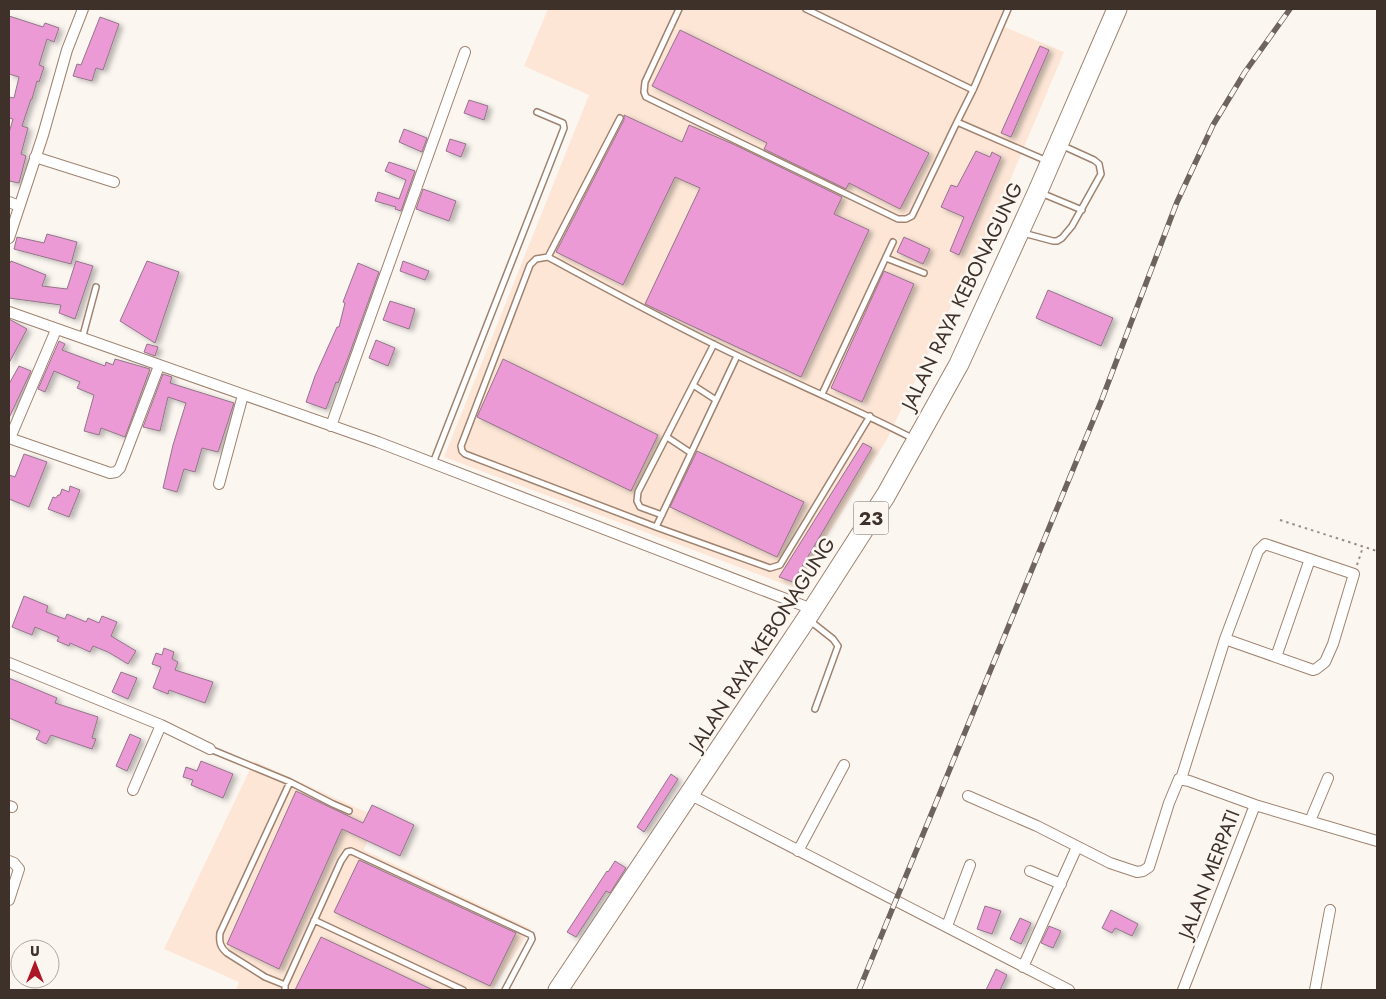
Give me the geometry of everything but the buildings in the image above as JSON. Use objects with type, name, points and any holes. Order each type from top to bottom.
[{"type":"highway","name":"JALAN RAYA KEBONAGUNG","points":[[558,990],[810,614],[886,495],[917,441],[959,364],[1038,192],[1117,9]]},
{"type":"street","points":[[9,238],[43,134],[80,9]]},
{"type":"street","points":[[331,426],[465,52]]},
{"type":"street","points":[[35,157],[114,182]]},
{"type":"street","points":[[9,202],[19,206]]},
{"type":"street","points":[[9,312],[82,340],[331,426],[433,464],[810,614]]},
{"type":"street","points":[[56,330],[9,438],[110,473],[116,472],[120,468],[159,366]]},
{"type":"street","points":[[219,484],[243,395]]},
{"type":"street","points":[[968,796],[1037,826],[1119,866],[1137,872],[1143,871],[1149,867],[1172,793],[1178,780],[1181,779],[1225,639],[1258,551],[1265,544],[1354,574],[1333,644],[1324,662],[1316,669],[1313,670],[1225,639]]},
{"type":"street","points":[[1276,657],[1310,558]]},
{"type":"street","points":[[9,663],[162,725],[210,749]]},
{"type":"street","points":[[133,790],[162,725]]},
{"type":"street","points":[[798,851],[844,765]]},
{"type":"street","points":[[1310,821],[1328,778]]},
{"type":"street","points":[[1181,779],[1189,780],[1255,805]]},
{"type":"street","points":[[689,794],[1069,990]]},
{"type":"street","name":"JALAN MERPATI","points":[[1183,990],[1255,805],[1377,841]]},
{"type":"street","points":[[1024,967],[1078,847]]},
{"type":"street","points":[[9,861],[14,863],[19,869],[9,900]]},
{"type":"street","points":[[947,926],[970,865]]},
{"type":"street","points":[[1030,871],[1061,884]]},
{"type":"street","points":[[1315,990],[1330,910]]},
{"type":"lane","points":[[679,9],[645,82],[644,92],[646,97],[898,218],[906,219],[912,216],[973,90],[1008,9]]},
{"type":"lane","points":[[806,9],[973,90]]},
{"type":"lane","points":[[433,464],[564,128],[563,123],[538,112]]},
{"type":"lane","points":[[548,257],[620,118]]},
{"type":"lane","points":[[957,122],[1050,163]]},
{"type":"lane","points":[[1020,232],[1057,241],[1062,238],[1082,210],[1101,174],[1100,168],[1094,160],[1058,144]]},
{"type":"lane","points":[[1038,192],[1082,210]]},
{"type":"lane","points":[[822,394],[893,242]]},
{"type":"lane","points":[[870,416],[780,565],[770,568],[656,527],[465,454],[461,446],[530,265],[536,259],[548,257],[651,313],[737,356],[870,416],[917,441]]},
{"type":"lane","points":[[886,258],[924,273]]},
{"type":"lane","points":[[82,340],[96,287]]},
{"type":"lane","points":[[662,515],[640,507],[637,501],[638,492],[714,344]]},
{"type":"lane","points":[[656,527],[737,356]]},
{"type":"lane","points":[[693,385],[716,400]]},
{"type":"lane","points":[[667,437],[691,453]]},
{"type":"lane","points":[[810,614],[834,639],[838,646],[815,709]]},
{"type":"lane","points":[[210,749],[290,782],[333,804],[350,810]]},
{"type":"lane","points":[[290,782],[220,933],[219,942],[221,948],[284,988],[341,861],[347,852],[354,851],[531,935],[532,938],[505,990]]},
{"type":"lane","points":[[314,920],[462,990]]},
{"type":"path","points":[[1280,520],[1377,551]]},
{"type":"path","points":[[1354,574],[1363,546]]},
{"type":"shaded area","points":[[548,9],[1013,9],[1005,27],[1064,52],[996,214],[886,441],[795,588],[444,457],[589,95],[524,66]]},
{"type":"shaded area","points":[[254,761],[377,817],[364,850],[531,929],[492,990],[236,990],[239,982],[164,949]]},
{"type":"railway","points":[[859,990],[1102,399],[1177,202],[1213,125],[1245,72],[1290,9]]}]
